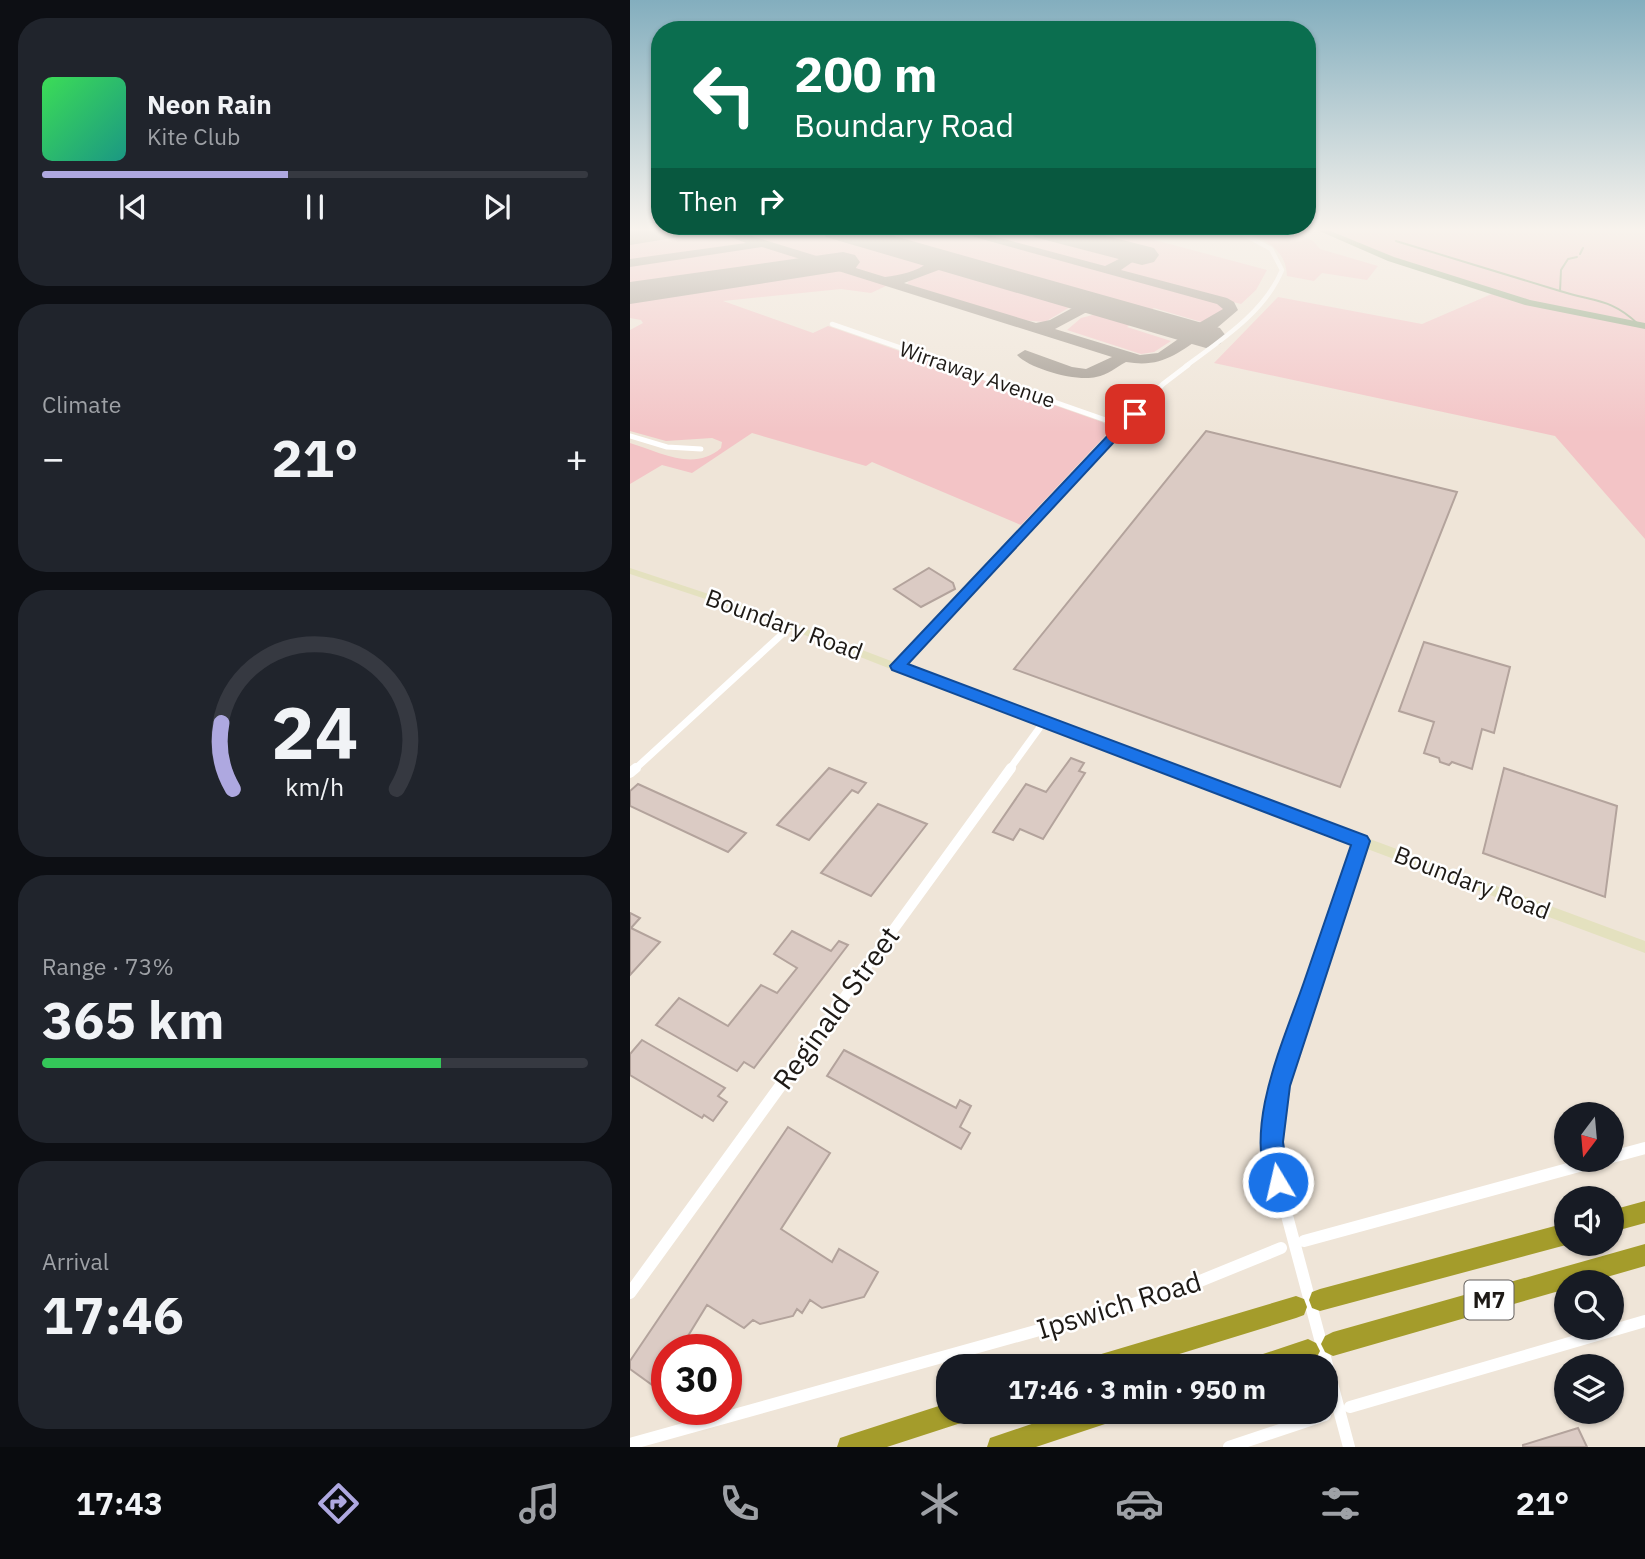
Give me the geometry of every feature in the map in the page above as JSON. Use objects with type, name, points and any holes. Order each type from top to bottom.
[{"type":"highway","points":[[1624,1218],[1645,1212]]},
{"type":"highway","name":"M7","points":[[1320,1300],[1554,1237]]},
{"type":"highway","name":"M7","points":[[1333,1344],[1645,1255]]},
{"type":"highway","points":[[1141,1354],[1296,1307]]},
{"type":"highway","points":[[1298,1354],[1308,1351]]},
{"type":"highway","points":[[849,1447],[936,1419]]},
{"type":"highway","points":[[999,1447],[1069,1424]]},
{"type":"main road","name":"Boundary Road","points":[[630,571],[792,626],[1043,723],[1645,947]]},
{"type":"street","points":[[898,666],[1171,377],[1237,327],[1264,298]]},
{"type":"street","name":"Wirraway Avenue","points":[[832,324],[1123,426]]},
{"type":"street","points":[[630,436],[667,447],[701,449]]},
{"type":"street","points":[[630,773],[792,626]]},
{"type":"street","name":"Reginald Street","points":[[630,1293],[1043,723]]},
{"type":"street","points":[[1349,1447],[1273,1160],[1272,1142],[1275,1103],[1361,841]]},
{"type":"street","points":[[1624,1154],[1645,1149]]},
{"type":"street","points":[[1304,1241],[1557,1172]]},
{"type":"street","name":"Ipswich Road","points":[[630,1444],[1136,1303],[1178,1290],[1281,1248]]},
{"type":"street","points":[[1350,1407],[1645,1321]]},
{"type":"street","points":[[1229,1447],[1298,1424]]},
{"type":"shaded area","points":[[630,298],[757,298],[723,301],[813,333],[828,326],[1102,422],[1107,425],[1106,435],[1021,525],[872,462],[866,466],[752,433],[692,473],[662,465],[630,484],[630,443],[677,458],[700,459],[721,448],[722,442],[712,438],[666,441],[630,431],[630,330],[643,323],[630,318]]},
{"type":"shaded area","points":[[950,298],[1049,298],[1068,303],[1070,307],[1045,322],[1021,320]]},
{"type":"shaded area","points":[[1093,298],[1199,298],[1219,303],[1227,310],[1208,324],[1154,308],[1147,313]]},
{"type":"shaded area","points":[[1216,298],[1248,298],[1241,304]]},
{"type":"shaded area","points":[[1277,298],[1422,324],[1483,298],[1645,298],[1645,539],[1555,436],[1214,363]]},
{"type":"shaded area","points":[[1100,313],[1133,322],[1127,327],[1171,341],[1154,352],[1141,354],[1067,330],[1081,318]]},
{"type":"building","points":[[1206,431],[1457,492],[1340,787],[1014,669]]},
{"type":"building","points":[[929,568],[953,583],[955,589],[921,607],[894,589]]},
{"type":"building","points":[[1424,642],[1510,667],[1494,733],[1482,729],[1472,769],[1452,762],[1449,765],[1440,762],[1439,758],[1424,753],[1434,722],[1399,711]]},
{"type":"building","points":[[1071,758],[1084,763],[1079,771],[1085,773],[1043,839],[1020,829],[1013,840],[993,832],[1026,784],[1046,792]]},
{"type":"building","points":[[829,768],[866,783],[858,793],[852,790],[809,840],[777,825]]},
{"type":"building","points":[[1504,768],[1617,806],[1605,897],[1483,853]]},
{"type":"building","points":[[638,784],[746,833],[728,852],[630,806],[630,791]]},
{"type":"building","points":[[878,804],[927,824],[871,896],[821,873]]},
{"type":"building","points":[[630,913],[640,918],[631,928],[660,942],[630,975]]},
{"type":"building","points":[[792,931],[831,951],[839,941],[848,945],[754,1068],[744,1062],[737,1071],[656,1025],[679,998],[728,1026],[761,985],[777,993],[797,968],[774,954]]},
{"type":"building","points":[[642,1040],[725,1088],[718,1096],[727,1102],[713,1121],[704,1115],[702,1118],[630,1075],[630,1054]]},
{"type":"building","points":[[844,1050],[956,1108],[960,1100],[971,1106],[960,1127],[970,1133],[961,1149],[827,1076]]},
{"type":"building","points":[[788,1127],[830,1153],[781,1229],[832,1262],[839,1249],[878,1272],[864,1297],[822,1308],[810,1300],[802,1313],[797,1309],[793,1316],[760,1324],[753,1320],[744,1328],[707,1305],[689,1334],[651,1334],[651,1384],[630,1369],[630,1361]]},
{"type":"building","points":[[1578,1428],[1587,1447],[1523,1447],[1523,1445]]},
{"type":"waterway","points":[[1511,298],[1645,326]]},
{"type":"waterway","points":[[1585,298],[1619,309],[1638,324]]},
{"type":"taxiway","points":[[937,298],[1036,328]]},
{"type":"taxiway","points":[[1068,298],[1084,305],[1081,310]]},
{"type":"taxiway","points":[[1200,331],[1231,310],[1229,305],[1222,301],[1209,298]]},
{"type":"taxiway","points":[[1081,310],[1101,307],[1143,318]]},
{"type":"taxiway","points":[[1036,328],[1050,326],[1081,310]]},
{"type":"taxiway","points":[[1150,320],[1192,332],[1200,331]]},
{"type":"taxiway","points":[[1036,328],[1139,360],[1162,357],[1200,331]]},
{"type":"taxiway","points":[[1200,331],[1206,330]]},
{"type":"taxiway","points":[[1025,355],[1069,371],[1086,374],[1129,357]]},
{"type":"runway","points":[[1072,298],[1206,336]]},
{"type":"route","points":[[1135,414],[898,666],[1361,841],[1279,1086],[1272,1142],[1278,1182]]}]
